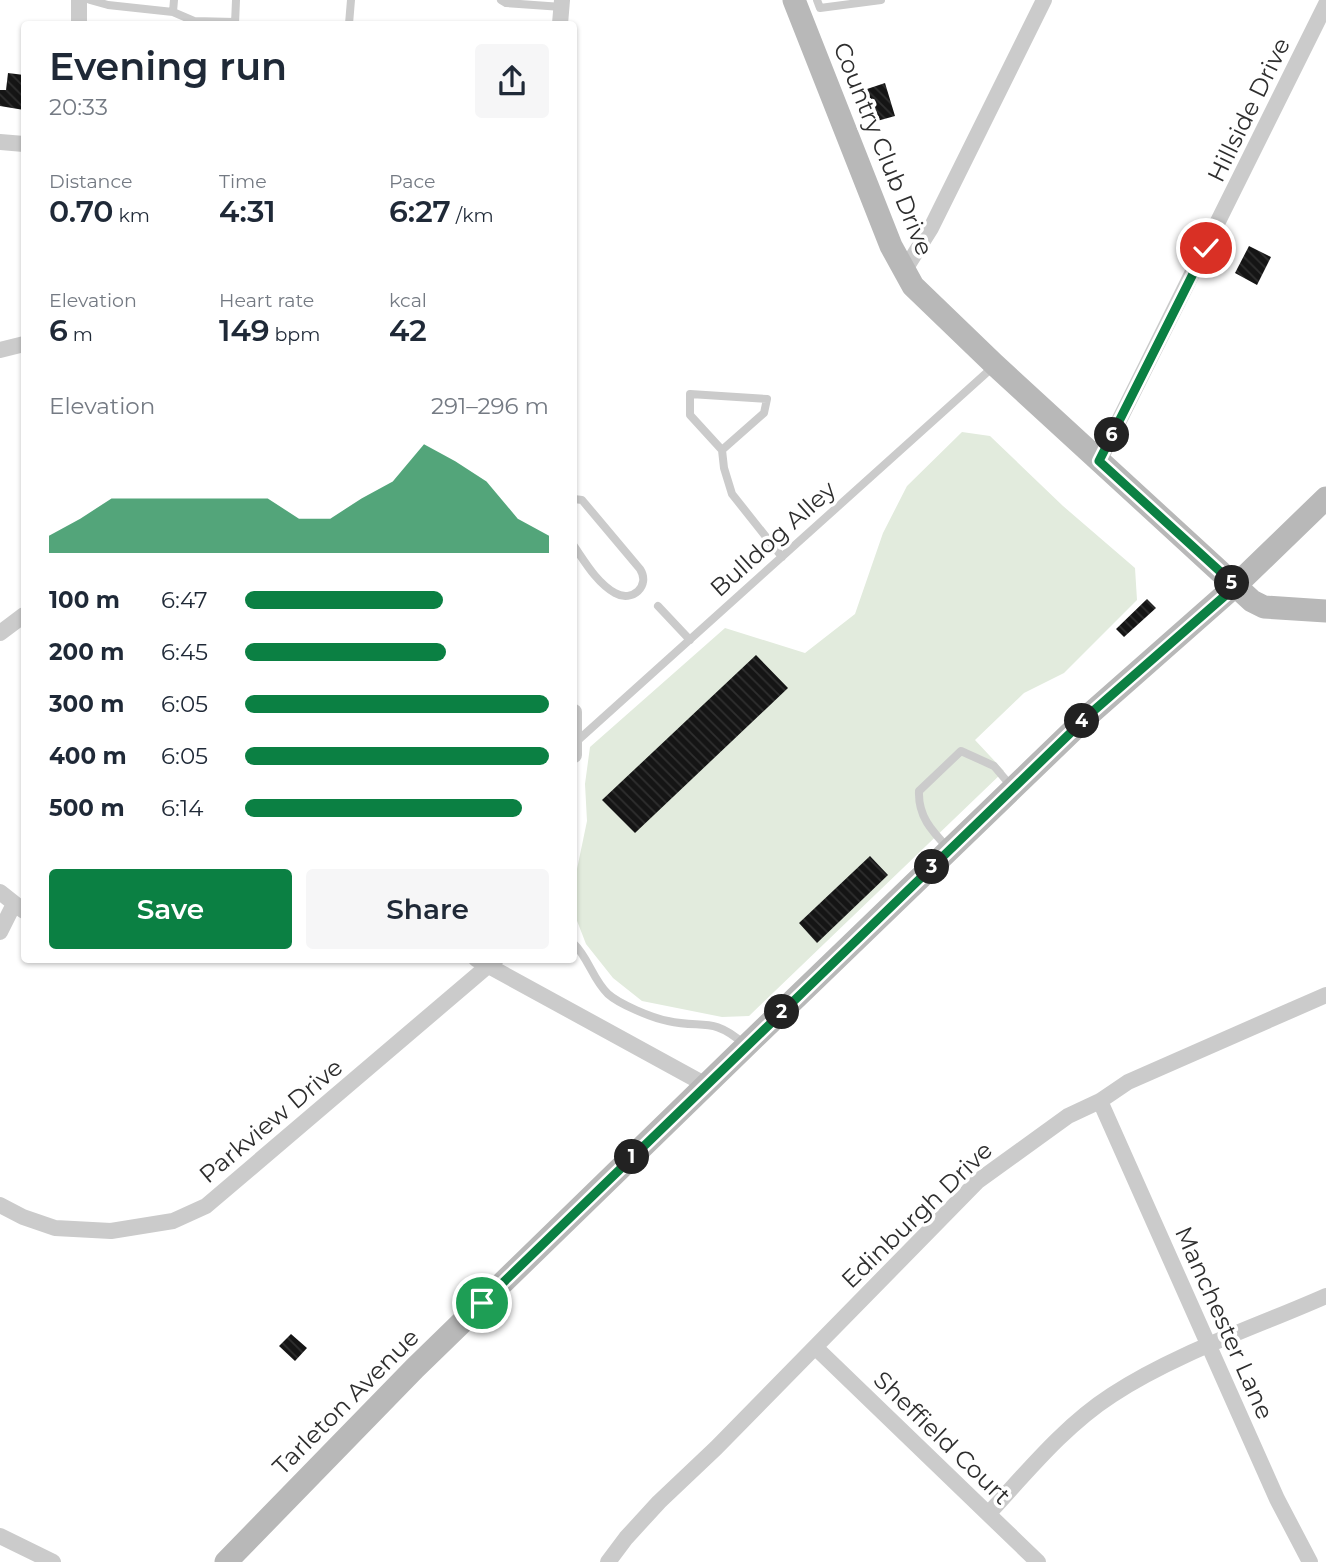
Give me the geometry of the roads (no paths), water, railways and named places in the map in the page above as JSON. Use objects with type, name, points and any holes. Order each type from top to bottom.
[{"type":"street","points":[[79,0],[79,21]]},
{"type":"street","points":[[904,271],[931,228],[1044,0]]},
{"type":"street","points":[[561,21],[562,3]]},
{"type":"street","name":"Hillside Drive","points":[[1099,461],[1326,4]]},
{"type":"street","name":"Country Club Drive","points":[[808,6],[891,246],[904,271],[923,297],[1252,601],[1264,607],[1326,611]]},
{"type":"street","points":[[0,142],[21,144]]},
{"type":"street","points":[[0,350],[21,345]]},
{"type":"street","name":"Tarleton Avenue","points":[[226,1562],[415,1368],[746,1046],[1091,713],[1236,586],[1326,498]]},
{"type":"street","points":[[0,633],[21,617]]},
{"type":"street","points":[[0,892],[19,907],[0,932]]},
{"type":"street","name":"Parkview Drive","points":[[0,1205],[23,1217],[55,1228],[111,1231],[173,1221],[206,1206],[485,963]]},
{"type":"street","points":[[491,963],[706,1085]]},
{"type":"street","name":"Edinburgh Drive","points":[[608,1562],[659,1502],[978,1181],[1068,1116],[1100,1101],[1128,1082],[1326,995]]},
{"type":"street","name":"Manchester Lane","points":[[1100,1101],[1277,1499],[1310,1562]]},
{"type":"street","points":[[989,1513],[1046,1451],[1084,1415],[1113,1394],[1210,1345],[1326,1296]]},
{"type":"street","name":"Sheffield Court","points":[[815,1347],[1038,1562]]},
{"type":"street","points":[[0,1536],[53,1562]]},
{"type":"lane","points":[[90,0],[108,5],[173,12],[194,21]]},
{"type":"lane","points":[[173,12],[174,0]]},
{"type":"lane","points":[[235,21],[236,0]]},
{"type":"lane","points":[[349,21],[351,0]]},
{"type":"lane","points":[[501,0],[506,3],[562,3]]},
{"type":"lane","points":[[808,6],[881,0]]},
{"type":"lane","name":"Bulldog Alley","points":[[577,747],[690,640],[995,365]]},
{"type":"lane","points":[[722,450],[764,413],[767,399],[690,394],[690,415],[722,450],[732,494],[782,557]]},
{"type":"lane","points":[[577,499],[582,500],[640,569],[644,584],[632,595],[615,593],[599,580],[577,549]]},
{"type":"lane","points":[[641,588],[649,595]]},
{"type":"lane","points":[[658,606],[690,640]]},
{"type":"lane","points":[[950,850],[927,825],[919,804],[919,791],[961,751],[994,766],[1013,788]]},
{"type":"lane","points":[[577,948],[608,994],[634,1009],[668,1021],[706,1024],[729,1031],[746,1046]]}]
